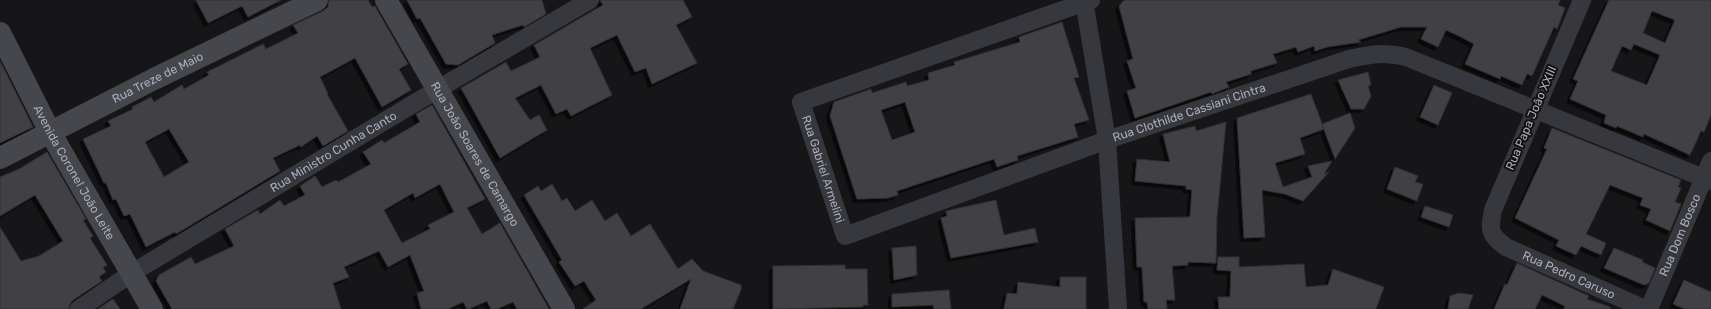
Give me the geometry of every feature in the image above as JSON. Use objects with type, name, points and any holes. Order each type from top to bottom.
[{"type":"street","name":"Rua Treze de Maio","points":[[0,158],[154,79],[317,0]]},
{"type":"street","name":"Rua João Soares de Camargo","points":[[386,0],[564,309]]},
{"type":"street","name":"Rua Ministro Cunha Canto","points":[[79,309],[132,273],[438,89],[590,0]]},
{"type":"street","name":"Rua Papa João XXIII","points":[[1494,238],[1490,226],[1493,210],[1582,0]]},
{"type":"street","name":"Rua Gabriel Armelini","points":[[845,236],[801,102],[1087,1]]},
{"type":"street","points":[[1087,1],[1107,140],[1118,309]]},
{"type":"street","name":"Avenida Coronel João Leite","points":[[0,33],[50,132],[152,309]]},
{"type":"street","name":"Rua Clothilde Cassiani Cintra","points":[[845,236],[1107,140],[1349,58],[1372,54],[1388,53],[1406,57],[1708,180]]},
{"type":"street","name":"Rua Dom Bosco","points":[[1649,309],[1708,180],[1711,161]]},
{"type":"street","name":"Rua Pedro Caruso","points":[[1494,238],[1506,247],[1645,309]]},
{"type":"building","points":[[196,0],[281,0],[248,17],[242,6],[208,23]]},
{"type":"building","points":[[329,0],[368,0],[372,7],[375,6],[408,64],[399,69],[411,90],[382,107],[355,58],[320,77],[327,94],[348,131],[323,146],[317,136],[301,147],[300,145],[273,158],[280,171],[176,234],[175,232],[146,247],[130,214],[124,216],[116,199],[113,200],[106,183],[104,183],[83,139],[111,126],[108,121],[133,109],[132,107],[151,97],[154,102],[182,85],[184,89],[209,75],[207,72],[263,44],[266,49],[298,33],[293,25],[323,11],[328,7]],"holes":[[[169,129],[189,162],[164,177],[145,142]]]},
{"type":"building","points":[[407,0],[542,0],[546,14],[524,27],[523,25],[492,35],[495,43],[458,65],[446,64],[420,18],[417,19]]},
{"type":"building","points":[[600,0],[683,0],[692,17],[676,25],[697,63],[652,84],[646,68],[635,72],[617,35],[590,48],[612,95],[571,116],[567,109],[556,114],[541,85],[515,98],[530,120],[539,115],[547,130],[500,158],[461,88],[506,62],[511,71],[540,57],[534,45],[603,5]]},
{"type":"building","points":[[1560,0],[1558,5],[1565,8],[1557,29],[1554,27],[1532,76],[1527,74],[1522,85],[1501,76],[1500,79],[1465,64],[1474,44],[1461,37],[1446,30],[1438,47],[1421,39],[1427,27],[1401,27],[1358,40],[1361,42],[1327,47],[1315,51],[1314,46],[1298,52],[1296,47],[1273,54],[1277,63],[1251,71],[1251,74],[1226,82],[1229,87],[1212,94],[1211,92],[1135,118],[1127,91],[1136,88],[1127,61],[1133,59],[1119,6],[1123,1]]},
{"type":"building","points":[[1609,0],[1711,0],[1711,115],[1704,132],[1701,131],[1690,155],[1644,134],[1643,137],[1617,126],[1616,128],[1604,123],[1606,115],[1570,99],[1578,81],[1573,79]],"holes":[[[1652,11],[1675,20],[1665,43],[1643,33]],[[1634,44],[1660,55],[1647,85],[1611,71],[1622,46],[1631,50]]]},
{"type":"building","points":[[1062,22],[1079,77],[1074,78],[1089,120],[1074,124],[1078,137],[1017,156],[1018,160],[997,167],[994,159],[897,191],[898,195],[888,198],[857,199],[830,116],[834,102],[871,89],[872,93],[906,82],[907,86],[929,80],[928,73],[955,65],[954,62],[1020,42],[1019,37]],"holes":[[[905,102],[915,132],[892,140],[881,110]]]},
{"type":"building","points":[[0,61],[33,127],[0,143]]},
{"type":"building","points":[[1368,72],[1371,85],[1368,86],[1371,96],[1364,109],[1351,109],[1338,80]]},
{"type":"building","points":[[1434,85],[1452,93],[1438,125],[1420,117]]},
{"type":"building","points":[[1311,94],[1324,129],[1300,138],[1305,154],[1275,163],[1283,187],[1312,177],[1308,166],[1332,161],[1324,174],[1329,172],[1303,201],[1285,194],[1262,190],[1265,237],[1244,238],[1237,118]]},
{"type":"building","points":[[432,105],[485,199],[467,208],[482,234],[500,223],[549,309],[517,309],[513,302],[497,309],[491,309],[487,301],[469,309],[467,309],[463,302],[448,309],[421,309],[417,293],[424,291],[410,255],[388,267],[379,251],[344,267],[349,277],[333,283],[341,309],[172,309],[156,281],[159,275],[191,257],[195,264],[234,246],[225,229],[258,210],[260,214],[280,200],[284,206],[305,195],[300,186],[315,176],[322,187],[336,180],[338,182],[371,164],[363,152],[382,140],[384,143],[420,122],[416,114]],"holes":[[[440,184],[454,212],[428,225],[430,229],[402,243],[384,210],[413,193],[415,198]]]},
{"type":"building","points":[[1350,113],[1355,128],[1335,159],[1322,124]]},
{"type":"building","points":[[1226,122],[1217,217],[1216,263],[1188,262],[1188,265],[1172,266],[1175,300],[1166,300],[1167,309],[1148,309],[1147,302],[1144,302],[1142,267],[1137,267],[1135,218],[1190,217],[1192,190],[1186,189],[1186,186],[1135,181],[1137,159],[1170,162],[1163,134],[1195,126],[1196,131]]},
{"type":"building","points":[[1552,128],[1681,180],[1678,187],[1681,188],[1675,202],[1681,204],[1670,231],[1646,220],[1651,209],[1640,205],[1643,198],[1610,185],[1586,234],[1606,243],[1601,255],[1581,246],[1576,255],[1556,246],[1559,240],[1515,218],[1547,149],[1544,148]]},
{"type":"building","points":[[47,152],[86,219],[83,220],[93,236],[90,238],[107,265],[103,268],[106,272],[99,277],[102,281],[73,300],[69,309],[0,309],[0,227],[21,261],[39,256],[63,241],[35,195],[0,216],[0,177],[19,169]]},
{"type":"building","points":[[1395,167],[1418,176],[1415,182],[1423,184],[1417,201],[1387,189]]},
{"type":"building","points":[[552,184],[562,201],[567,198],[575,211],[592,200],[605,221],[617,213],[631,236],[650,224],[678,269],[692,259],[703,271],[741,285],[741,290],[733,309],[680,309],[691,279],[641,309],[583,309],[596,300],[584,281],[575,286],[559,262],[562,260],[524,195],[538,186],[541,191]]},
{"type":"building","points":[[996,200],[1004,235],[1035,228],[1038,242],[951,258],[941,218],[947,216],[946,211]]},
{"type":"building","points":[[1425,206],[1453,215],[1449,227],[1421,217]]},
{"type":"building","points":[[916,246],[917,275],[894,280],[892,248]]},
{"type":"building","points":[[1614,248],[1643,260],[1642,262],[1655,268],[1649,283],[1644,285],[1604,268]]},
{"type":"building","points":[[1218,257],[1239,257],[1239,267],[1304,264],[1306,287],[1328,285],[1333,269],[1384,287],[1376,309],[1219,309],[1218,297],[1230,297],[1231,271],[1217,270]]},
{"type":"building","points":[[1517,263],[1589,296],[1587,299],[1610,307],[1610,309],[1564,309],[1565,306],[1542,295],[1535,309],[1494,309],[1505,284],[1507,285]]},
{"type":"building","points":[[845,265],[845,269],[867,269],[868,305],[863,305],[863,307],[773,309],[773,266]]},
{"type":"building","points":[[1060,277],[1086,277],[1086,309],[1004,309],[1007,293],[1017,294],[1018,282],[1060,287]]},
{"type":"building","points":[[1684,280],[1711,292],[1711,309],[1685,309],[1673,304]]},
{"type":"building","points":[[949,290],[951,309],[934,309],[933,305],[892,307],[892,294]]},
{"type":"building","points":[[1459,293],[1473,295],[1468,309],[1448,309],[1450,296]]},
{"type":"building","points":[[113,299],[120,309],[98,309]]}]
